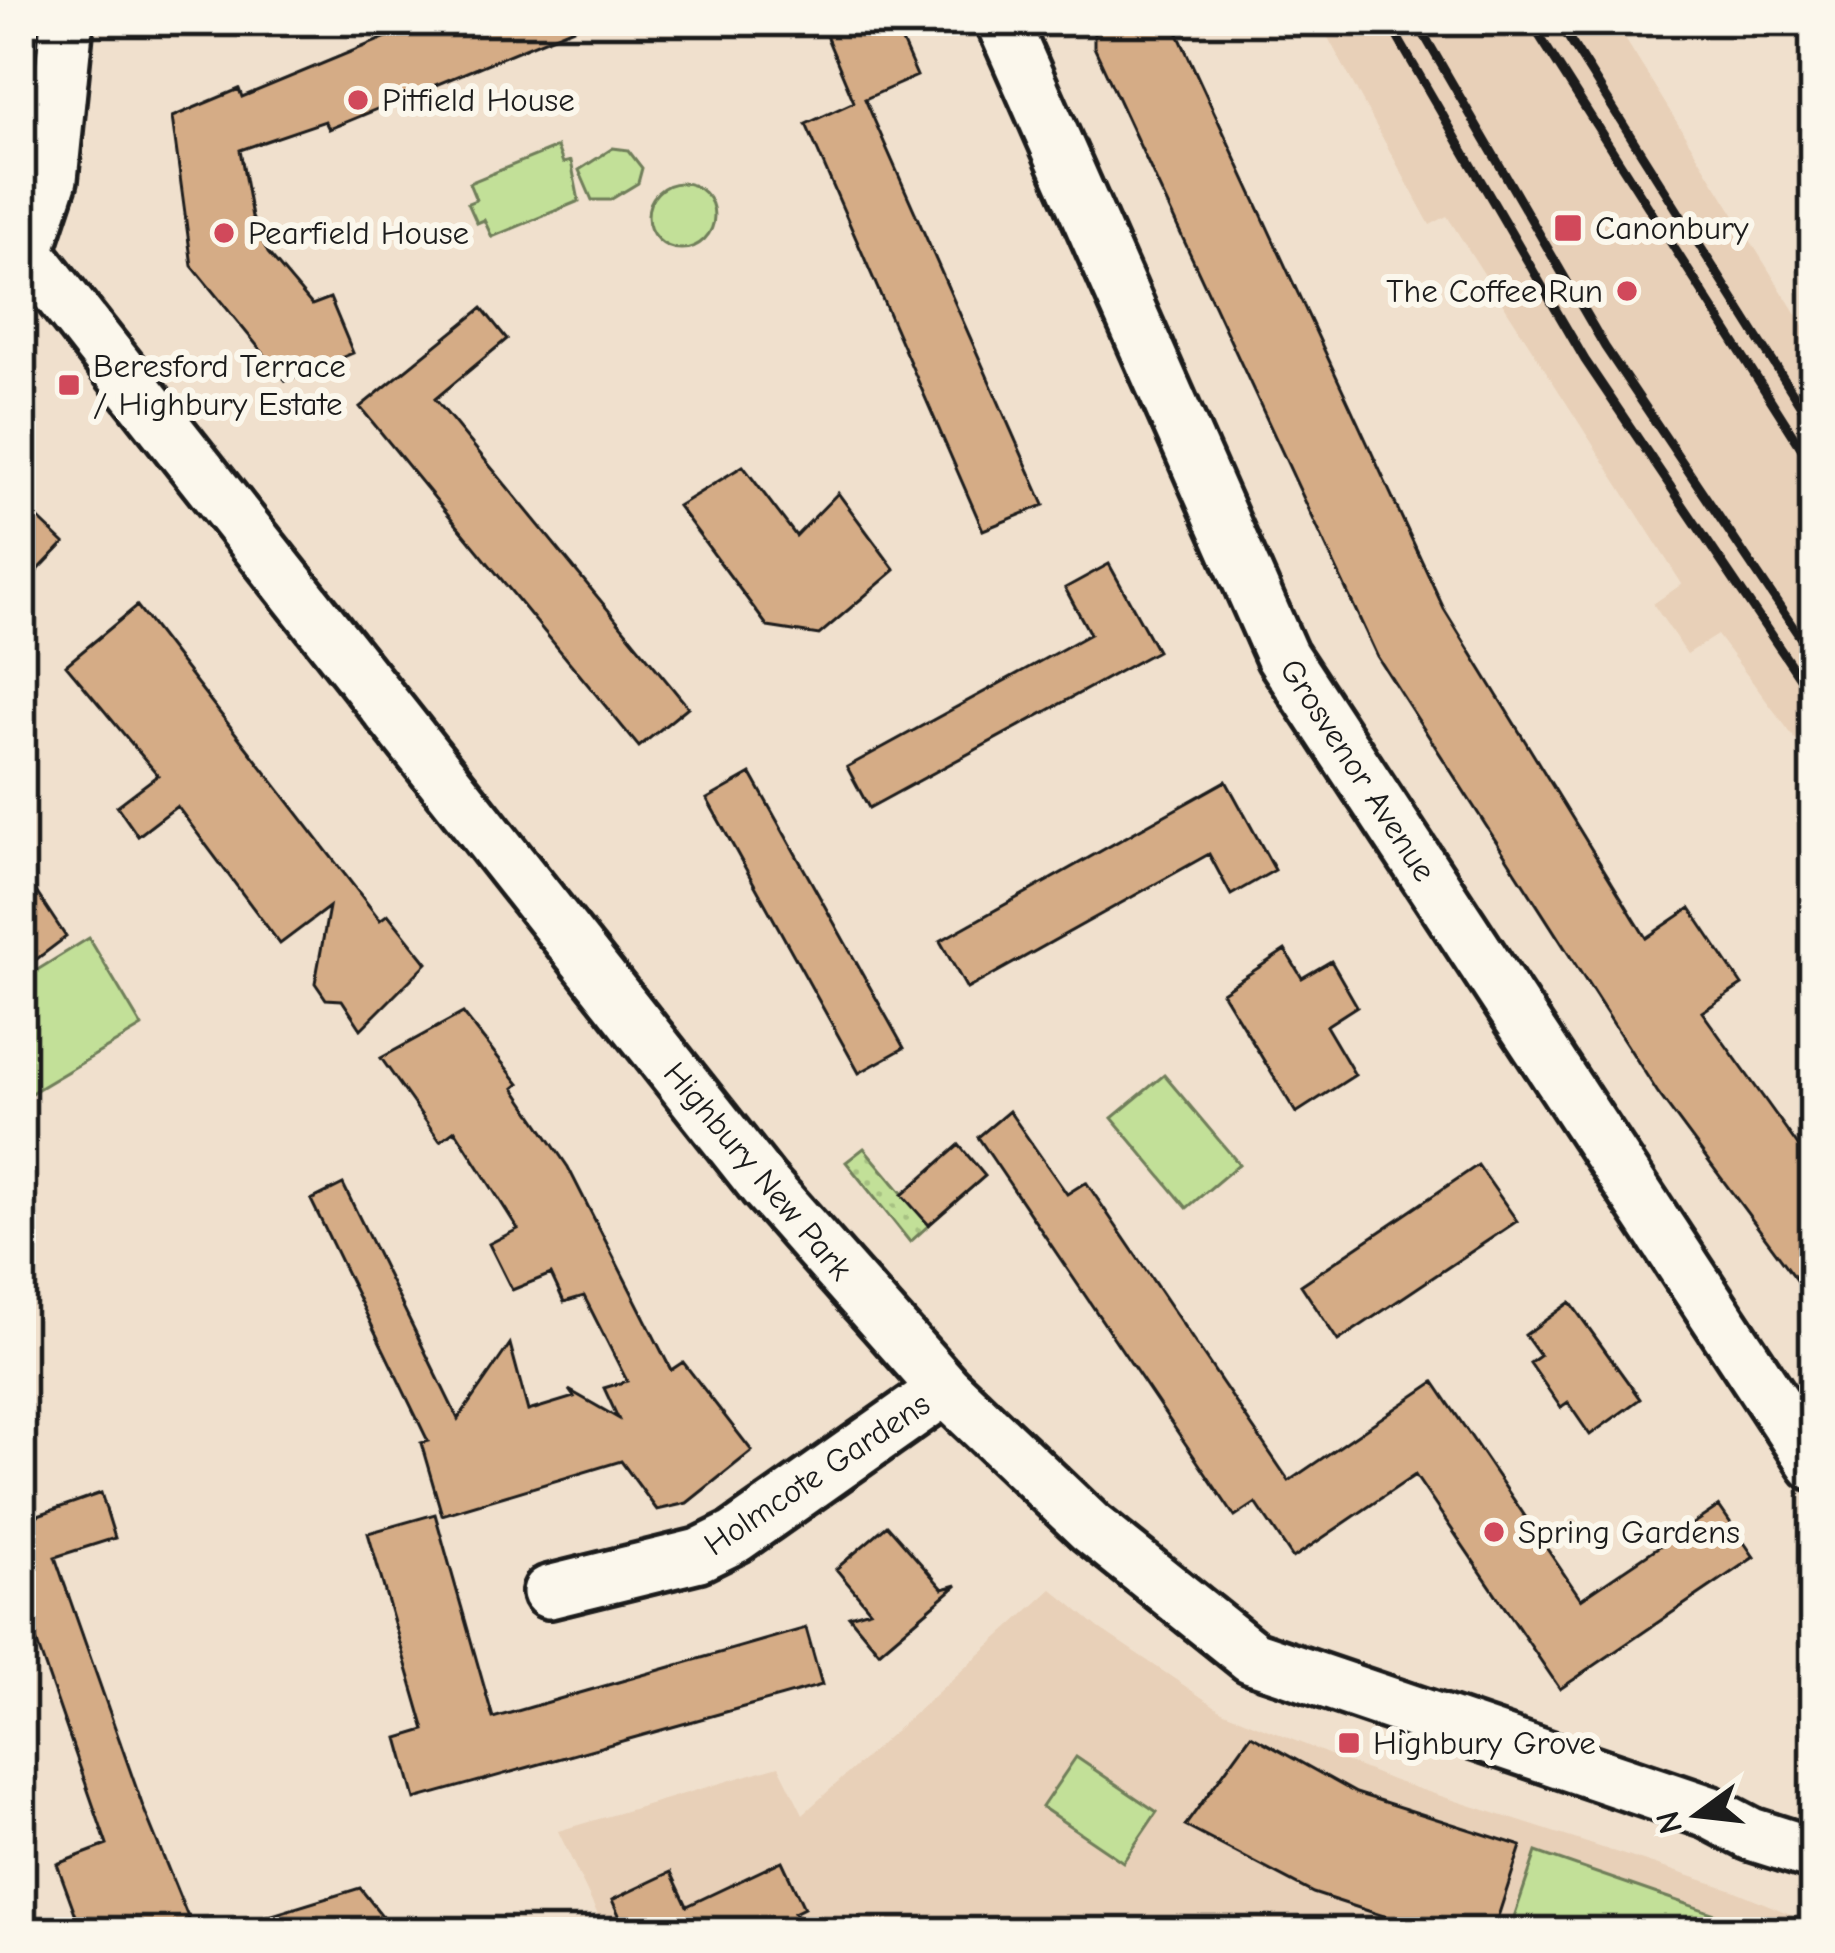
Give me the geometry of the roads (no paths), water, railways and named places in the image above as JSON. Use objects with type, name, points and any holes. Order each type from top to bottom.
[{"type":"street","points":[[24,260],[52,179],[67,21]]},
{"type":"street","name":"Grosvenor Avenue","points":[[1002,21],[1282,656],[1814,1464]]},
{"type":"street","name":"Highbury New Park","points":[[24,260],[764,1185],[945,1389],[1090,1527],[1252,1657],[1709,1812],[1751,1834],[1814,1854]]},
{"type":"street","name":"Holmcote Gardens","points":[[549,1592],[698,1555],[735,1537],[945,1389]]},
{"type":"street","name":"Highbury New Park","points":[[1709,1812],[1814,1821]]},
{"type":"railway","points":[[1388,21],[1585,360],[1814,699]]},
{"type":"railway","points":[[1416,21],[1605,347],[1814,658]]},
{"type":"railway","points":[[1530,21],[1814,468]]},
{"type":"railway","points":[[1558,21],[1814,427]]},
{"type":"place","name":"Pitfield House","points":[[358,100]]},
{"type":"place","name":"Canonbury","points":[[1568,228]]},
{"type":"place","name":"Pearfield House","points":[[224,233]]},
{"type":"place","name":"The Coffee Run","points":[[1627,291]]},
{"type":"place","name":"Beresford Terrace / Highbury Estate","points":[[69,385]]},
{"type":"place","name":"Spring Gardens","points":[[1494,1532]]},
{"type":"place","name":"Highbury Grove","points":[[1349,1743]]}]
